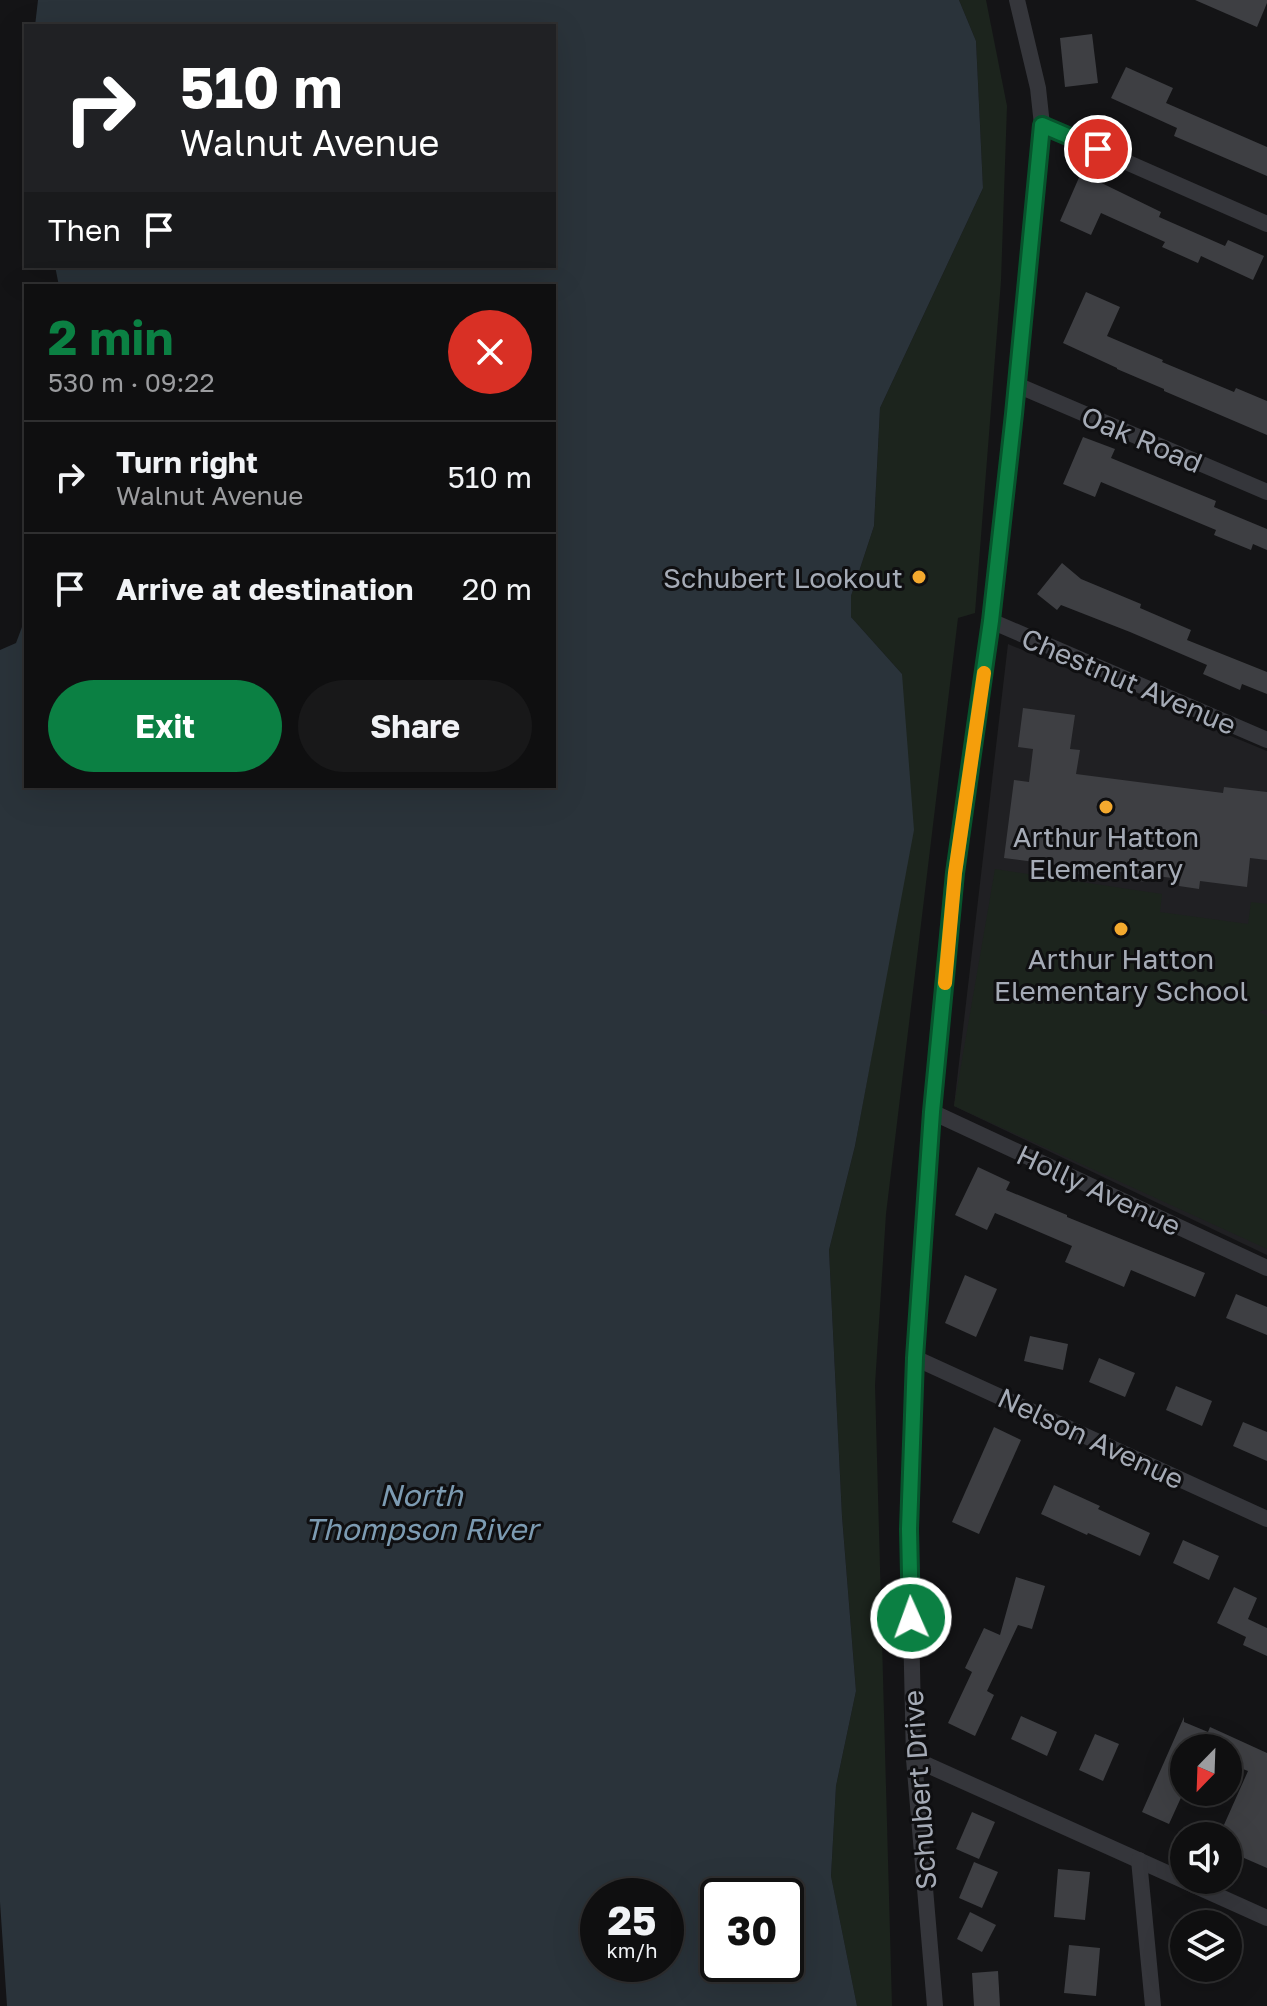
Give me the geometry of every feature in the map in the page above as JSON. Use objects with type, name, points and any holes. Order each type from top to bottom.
[{"type":"street","name":"Schubert Drive","points":[[935,2006],[914,1759],[909,1529],[915,1358],[932,1112],[955,873],[991,621],[1042,125],[1038,88],[1017,0]]},
{"type":"street","points":[[1042,125],[1267,224]]},
{"type":"street","name":"Oak Road","points":[[1017,385],[1267,492]]},
{"type":"street","name":"Chestnut Avenue","points":[[991,621],[1267,740]]},
{"type":"street","name":"Holly Avenue","points":[[932,1112],[1267,1268]]},
{"type":"street","name":"Nelson Avenue","points":[[915,1358],[1267,1519]]},
{"type":"street","points":[[914,1759],[1267,1918]]},
{"type":"street","points":[[1139,1860],[1153,2006]]},
{"type":"shaded area","points":[[959,0],[986,0],[1007,106],[1001,281],[975,613],[958,618],[886,1214],[875,1385],[892,2006],[857,2006],[831,1876],[836,1786],[856,1691],[842,1516],[829,1250],[855,1146],[872,1053],[902,674],[851,617],[851,596],[874,526],[880,408],[983,188],[976,41]]},
{"type":"shaded area","name":"Arthur Hatton Elementary School","points":[[1008,644],[1267,751],[1267,1255],[954,1106]]},
{"type":"shaded area","points":[[995,869],[1162,894],[1160,912],[1248,924],[1251,902],[1267,904],[1267,1009],[1259,1012],[1267,1016],[1267,1249],[954,1106]]},
{"type":"water","name":"North Thompson River","points":[[38,0],[959,0],[976,41],[983,188],[880,408],[874,526],[851,596],[851,617],[902,674],[914,830],[855,1146],[829,1250],[842,1516],[856,1691],[836,1786],[831,1876],[857,2006],[7,2006],[0,1902],[0,650],[16,643],[24,616],[24,788],[556,788],[556,284],[59,284],[55,268],[556,268],[556,24],[35,24]]},
{"type":"building","points":[[1195,0],[1267,0],[1267,3],[1257,27]]},
{"type":"building","points":[[1092,34],[1098,83],[1065,87],[1060,38]]},
{"type":"building","points":[[1126,67],[1173,88],[1166,103],[1267,147],[1267,176],[1174,136],[1177,128],[1111,98]]},
{"type":"building","points":[[1081,173],[1161,212],[1159,217],[1225,246],[1228,240],[1264,256],[1253,280],[1201,256],[1198,263],[1162,247],[1165,242],[1101,213],[1091,235],[1060,221]]},
{"type":"building","points":[[1086,292],[1120,307],[1107,336],[1234,392],[1236,388],[1267,401],[1267,435],[1063,343]]},
{"type":"building","points":[[1083,437],[1115,449],[1111,458],[1216,501],[1214,507],[1267,529],[1267,550],[1253,544],[1251,550],[1214,535],[1216,530],[1101,482],[1095,497],[1063,484]]},
{"type":"building","points":[[1062,563],[1081,579],[1141,604],[1140,608],[1191,630],[1187,640],[1267,672],[1267,694],[1242,684],[1240,690],[1203,674],[1207,665],[1130,632],[1061,605],[1057,610],[1037,594]]},
{"type":"building","name":"Arthur Hatton Elementary","points":[[1023,708],[1075,715],[1070,749],[1080,750],[1076,774],[1223,793],[1224,787],[1267,792],[1267,860],[1250,858],[1247,887],[1200,881],[1199,889],[1179,886],[1180,879],[1149,875],[1148,882],[1128,880],[1129,873],[1099,869],[1098,877],[1078,874],[1079,868],[1004,858],[1014,780],[1029,782],[1033,749],[1018,747]]},
{"type":"building","points":[[978,1167],[1010,1182],[1006,1190],[1205,1273],[1195,1297],[1131,1270],[1124,1287],[1065,1262],[1072,1246],[995,1213],[987,1230],[955,1215]]},
{"type":"building","points":[[965,1275],[997,1289],[976,1337],[945,1323]]},
{"type":"building","points":[[1236,1294],[1267,1307],[1267,1335],[1226,1318]]},
{"type":"building","points":[[1030,1336],[1068,1344],[1063,1370],[1024,1361]]},
{"type":"building","points":[[1099,1358],[1135,1373],[1125,1397],[1089,1382]]},
{"type":"building","points":[[1176,1386],[1212,1401],[1202,1426],[1166,1410]]},
{"type":"building","points":[[1243,1422],[1267,1432],[1267,1461],[1233,1446]]},
{"type":"building","points":[[994,1427],[1021,1440],[979,1534],[952,1522]]},
{"type":"building","points":[[1054,1485],[1150,1533],[1140,1556],[1041,1514]]},
{"type":"building","points":[[1183,1540],[1219,1556],[1209,1580],[1173,1563]]},
{"type":"building","points":[[1016,1577],[1045,1586],[1032,1629],[1018,1625],[987,1691],[994,1695],[975,1736],[948,1723],[972,1672],[965,1668],[984,1628],[1000,1635]]},
{"type":"building","points":[[1234,1587],[1257,1598],[1248,1619],[1267,1628],[1267,1656],[1243,1645],[1246,1637],[1217,1623]]},
{"type":"building","points":[[1021,1716],[1057,1732],[1047,1756],[1011,1739]]},
{"type":"building","points":[[1184,1717],[1184,1722],[1208,1732],[1210,1727],[1225,1734],[1176,1734]]},
{"type":"building","points":[[1095,1734],[1119,1744],[1103,1781],[1079,1770]]},
{"type":"building","points":[[1242,1742],[1267,1753],[1267,1868],[1242,1857],[1242,1822],[1225,1822],[1232,1806],[1242,1806],[1242,1784],[1248,1771],[1242,1769]]},
{"type":"building","points":[[1170,1749],[1170,1806],[1177,1806],[1169,1824],[1142,1812]]},
{"type":"building","points":[[972,1812],[995,1822],[979,1859],[956,1849]]},
{"type":"building","points":[[974,1862],[998,1872],[982,1908],[959,1898]]},
{"type":"building","points":[[1058,1869],[1090,1872],[1085,1920],[1054,1917]]},
{"type":"building","points":[[970,1912],[996,1925],[982,1952],[957,1939]]},
{"type":"building","points":[[1069,1945],[1100,1948],[1096,1996],[1064,1993]]},
{"type":"building","points":[[998,1971],[1000,2006],[974,2006],[972,1973]]},
{"type":"slow traffic","points":[[945,983],[955,873],[984,673]]},
{"type":"place","name":"Schubert Lookout","points":[[919,577]]},
{"type":"place","name":"Arthur Hatton Elementary","points":[[1106,807]]},
{"type":"place","name":"Arthur Hatton Elementary School","points":[[1121,929]]},
{"type":"route","points":[[911,1618],[909,1529],[915,1358],[932,1112],[955,873],[991,621],[1042,125],[1098,149]]}]
